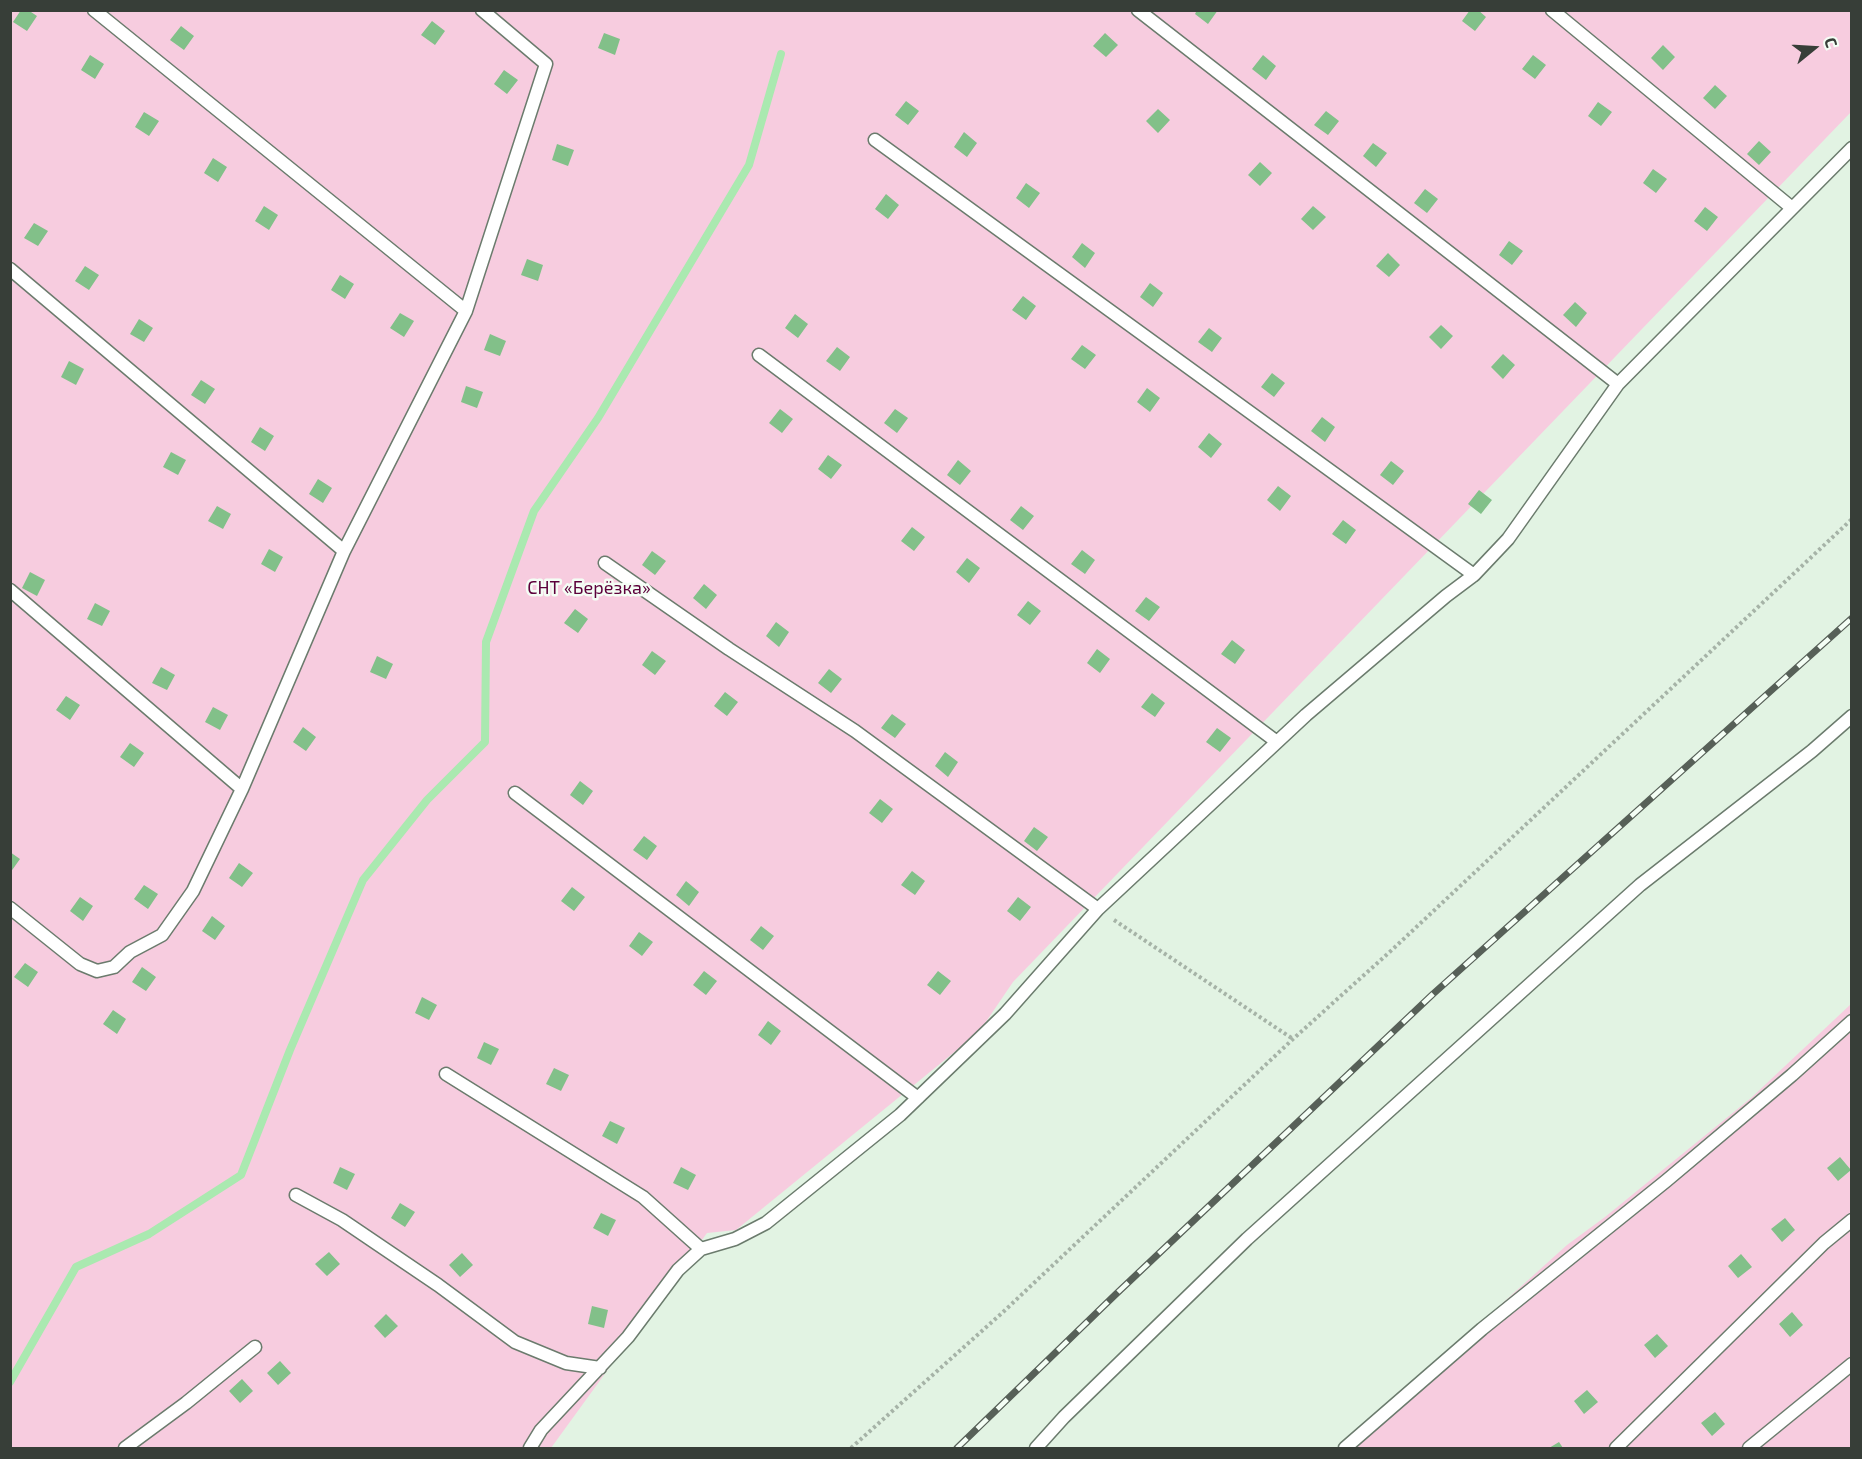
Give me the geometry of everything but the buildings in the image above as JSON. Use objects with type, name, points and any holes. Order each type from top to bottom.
[{"type":"lane","points":[[94,10],[466,311]]},
{"type":"lane","points":[[10,908],[80,964],[97,971],[114,967],[130,952],[162,935],[193,891],[242,789],[344,551],[466,311],[546,64],[482,10]]},
{"type":"lane","points":[[1138,10],[1618,384]]},
{"type":"lane","points":[[1552,10],[1792,208]]},
{"type":"lane","points":[[875,140],[1474,575]]},
{"type":"lane","points":[[530,1449],[541,1430],[628,1337],[678,1270],[700,1250],[735,1239],[766,1223],[900,1115],[1005,1014],[1098,909],[1306,715],[1474,575],[1508,538],[1618,384],[1851,148]]},
{"type":"lane","points":[[10,268],[344,551]]},
{"type":"lane","points":[[759,355],[1277,742]]},
{"type":"lane","points":[[605,563],[729,649],[855,731],[1098,909]]},
{"type":"lane","points":[[10,590],[242,789]]},
{"type":"lane","points":[[1036,1449],[1064,1417],[1247,1239],[1631,893],[1812,751],[1851,716]]},
{"type":"lane","points":[[515,793],[918,1098]]},
{"type":"lane","points":[[1345,1449],[1482,1329],[1657,1188],[1792,1075],[1851,1021]]},
{"type":"lane","points":[[446,1074],[643,1197],[700,1250]]},
{"type":"lane","points":[[296,1195],[342,1220],[429,1278],[515,1342],[566,1363],[600,1368]]},
{"type":"lane","points":[[1616,1449],[1824,1243],[1851,1220]]},
{"type":"lane","points":[[125,1449],[255,1347]]},
{"type":"lane","points":[[1749,1449],[1851,1364]]},
{"type":"path","points":[[851,1449],[1001,1314],[1851,519]]},
{"type":"path","points":[[1098,909],[1293,1039]]},
{"type":"green space","name":"СНТ «Берёзка»","points":[[10,11],[1851,11],[1851,112],[1013,982],[979,1032],[736,1230],[707,1233],[551,1448],[11,1448]]},
{"type":"green space","points":[[1851,1004],[1851,1448],[1342,1448],[1567,1245],[1605,1217],[1751,1098]]},
{"type":"waterway","points":[[10,1382],[76,1267],[149,1234],[241,1175],[290,1050],[363,880],[427,800],[485,742],[486,642],[534,511],[598,418],[749,165],[781,54]]},
{"type":"railway","points":[[957,1448],[1433,994],[1852,618]]}]
